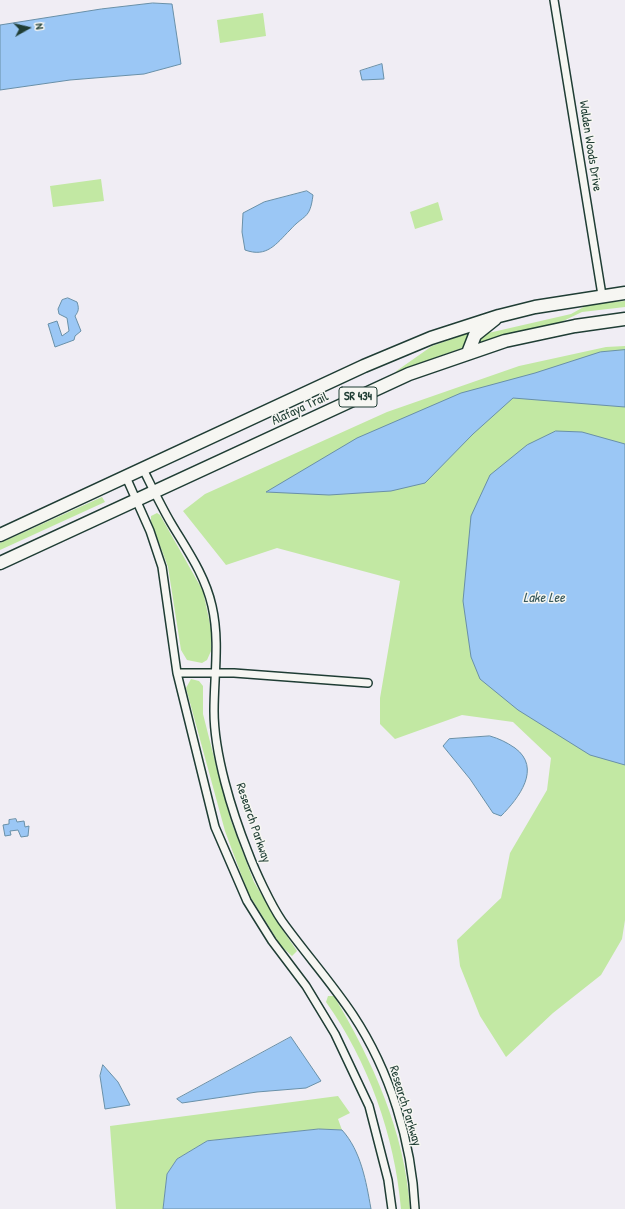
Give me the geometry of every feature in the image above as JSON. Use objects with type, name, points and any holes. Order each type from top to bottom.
[{"type":"main road","name":"Alafaya Trail","points":[[0,535],[364,366],[431,338],[499,316],[535,307],[602,295],[625,293]]},
{"type":"main road","points":[[468,353],[475,336],[499,316]]},
{"type":"main road","name":"Alafaya Trail","points":[[0,563],[384,386],[468,353],[543,332],[625,319]]},
{"type":"street","name":"Walden Woods Drive","points":[[554,0],[602,295]]},
{"type":"street","name":"Research Parkway","points":[[143,469],[171,522],[188,550],[206,587],[212,607],[217,635],[214,713],[220,760],[232,807],[248,853],[281,919],[352,1014],[375,1053],[390,1090],[403,1132],[415,1194],[416,1209]]},
{"type":"street","points":[[126,477],[156,548],[162,567],[177,673],[215,827],[247,901],[272,941],[306,986],[335,1034],[366,1099],[388,1180],[392,1209]]},
{"type":"street","points":[[177,673],[215,672],[368,683]]},
{"type":"green space","points":[[263,13],[266,36],[220,43],[217,20]]},
{"type":"green space","points":[[101,179],[104,201],[53,207],[50,186]]},
{"type":"green space","points":[[438,202],[443,220],[415,229],[410,212]]},
{"type":"green space","points":[[625,301],[625,307],[582,312],[559,323],[475,343],[484,334],[571,314],[589,304]]},
{"type":"green space","points":[[469,333],[462,348],[395,372],[432,346]]},
{"type":"green space","points":[[625,346],[625,920],[622,939],[601,975],[553,1013],[506,1057],[480,1016],[460,966],[457,940],[501,898],[510,853],[547,790],[551,758],[513,722],[462,715],[395,739],[380,724],[380,698],[400,581],[277,548],[226,565],[183,511],[205,494],[387,412],[519,366],[606,347]]},
{"type":"green space","points":[[102,497],[105,502],[0,550],[0,543]]},
{"type":"green space","points":[[157,513],[160,515],[203,591],[211,629],[211,651],[207,660],[202,663],[187,660],[181,650],[168,567],[151,521],[151,516]]},
{"type":"green space","points":[[191,679],[199,681],[203,686],[203,714],[231,821],[254,882],[297,951],[292,956],[281,946],[248,893],[225,831],[186,688]]},
{"type":"green space","points":[[328,996],[334,996],[362,1046],[385,1098],[402,1153],[410,1209],[401,1209],[393,1154],[377,1100],[355,1049],[326,1002]]},
{"type":"green space","points":[[338,1096],[350,1113],[338,1119],[342,1130],[319,1129],[207,1141],[177,1159],[167,1174],[163,1209],[116,1209],[110,1126]]},
{"type":"water","points":[[153,3],[172,4],[181,64],[144,74],[70,80],[0,90],[0,25],[101,9]]},
{"type":"water","points":[[382,64],[384,79],[362,80],[360,71]]},
{"type":"water","points":[[307,191],[313,195],[310,209],[306,216],[275,245],[265,251],[253,252],[245,250],[242,232],[243,213],[264,202]]},
{"type":"water","points":[[68,298],[77,302],[78,309],[75,316],[81,331],[75,336],[74,340],[55,347],[48,324],[57,321],[62,336],[69,331],[67,318],[59,314],[58,309],[62,300]]},
{"type":"water","points":[[625,350],[625,407],[513,398],[473,434],[425,483],[391,491],[329,495],[266,492],[357,438],[461,393],[535,373],[600,352]]},
{"type":"water","name":"Lake Lee","points":[[556,431],[582,432],[625,444],[625,765],[590,755],[518,710],[480,679],[471,657],[463,601],[471,516],[490,475],[527,445]]},
{"type":"water","points":[[490,736],[515,748],[523,756],[527,765],[525,783],[515,801],[501,816],[493,813],[470,779],[443,746],[449,739]]},
{"type":"water","points":[[16,819],[17,822],[24,821],[25,827],[29,826],[28,836],[21,837],[18,830],[10,831],[11,835],[5,836],[3,825],[9,824],[9,820]]},
{"type":"water","points":[[291,1037],[321,1081],[306,1088],[257,1092],[182,1103],[177,1099]]},
{"type":"water","points":[[103,1065],[118,1082],[130,1105],[105,1109],[100,1076]]},
{"type":"water","points":[[319,1129],[342,1130],[354,1147],[362,1167],[371,1209],[163,1209],[167,1174],[177,1159],[207,1141]]}]
